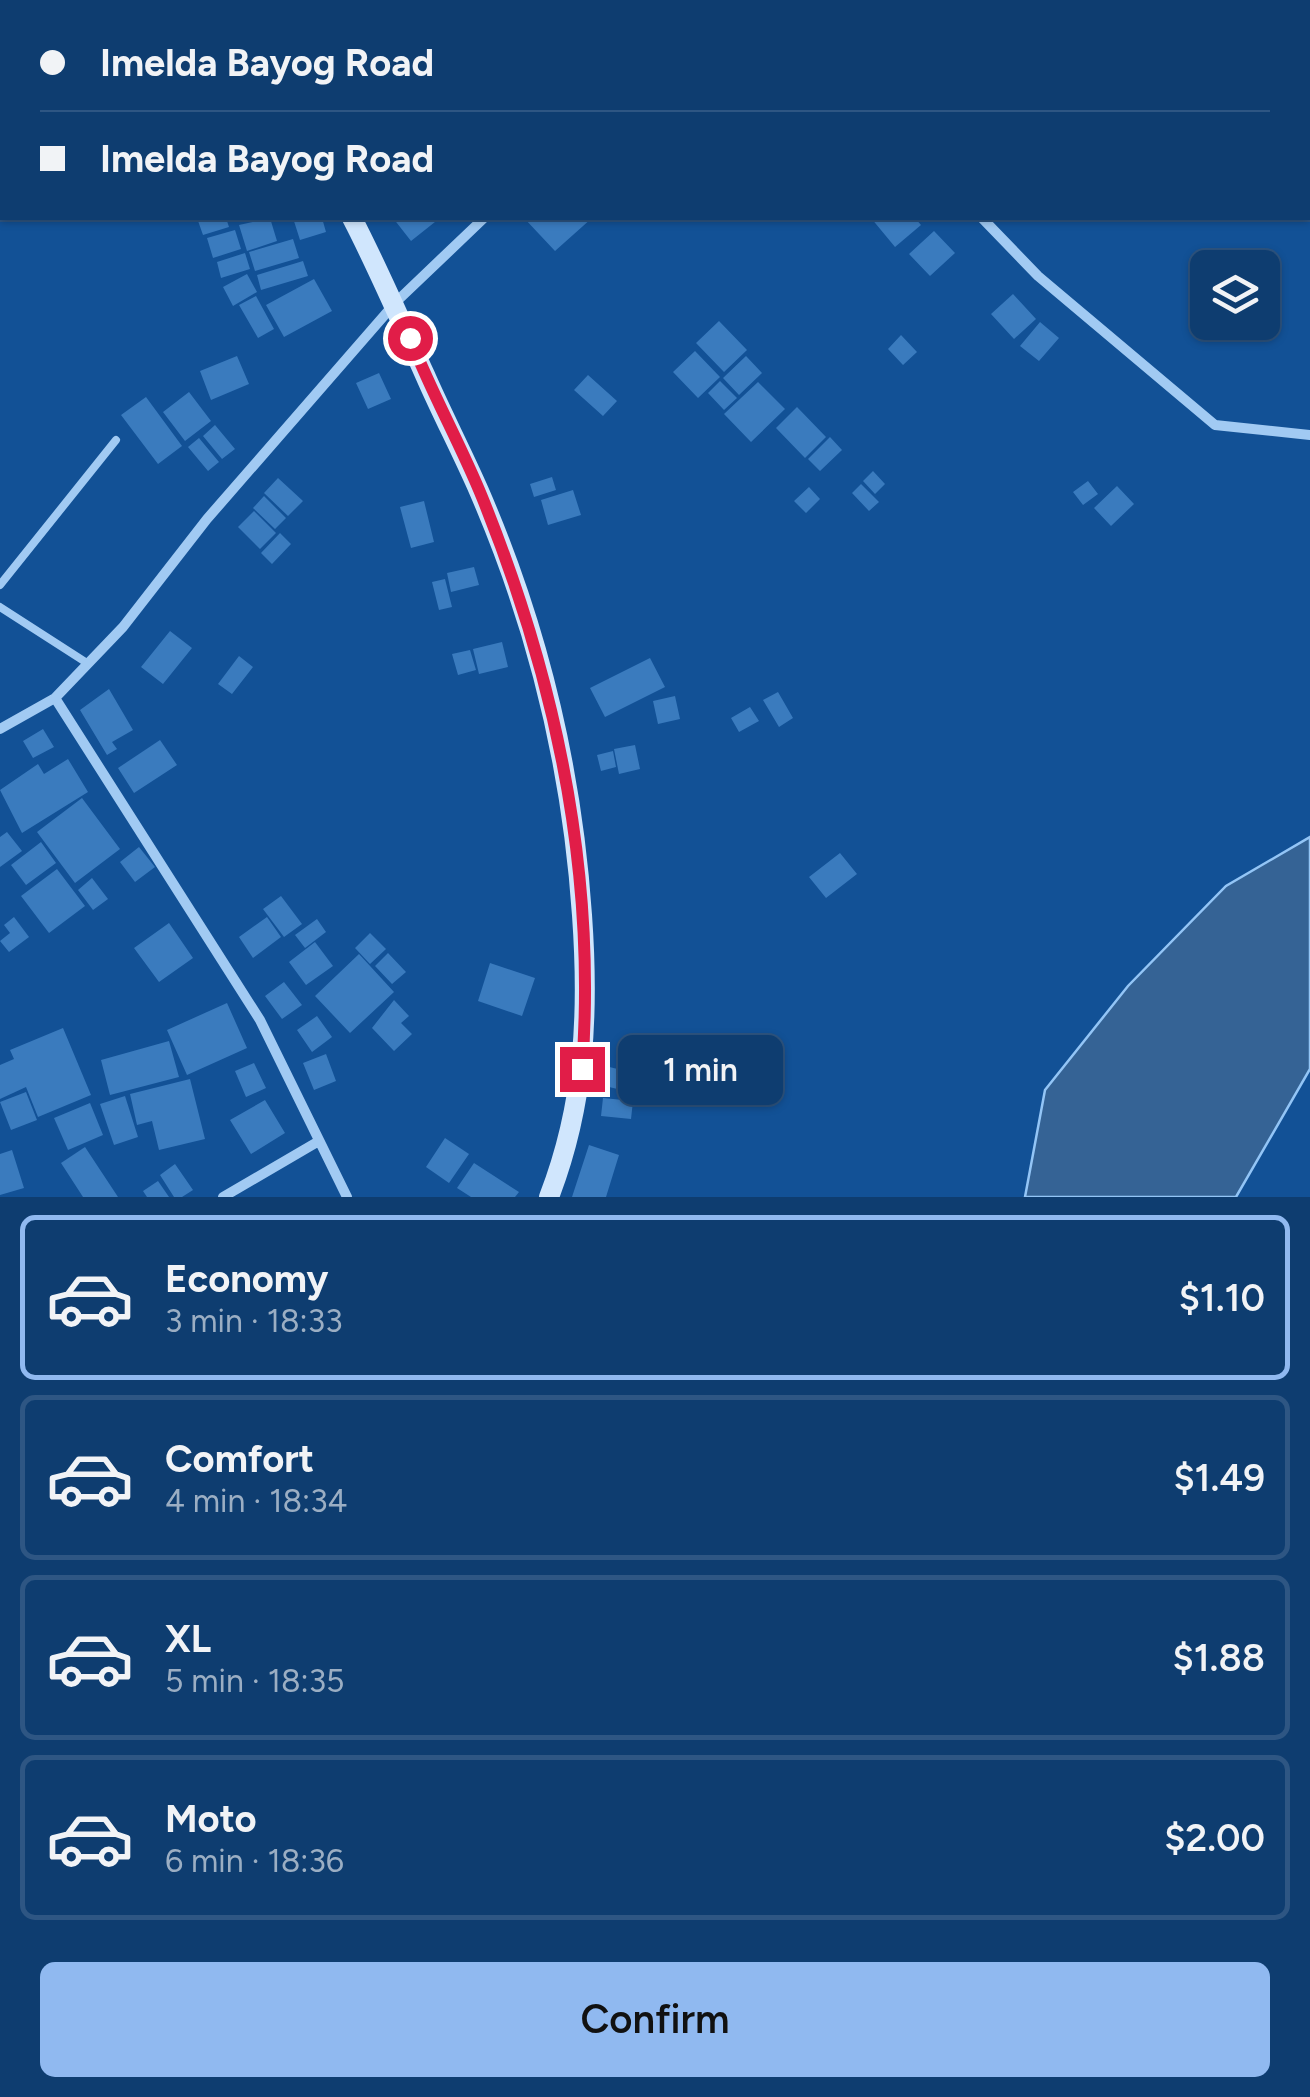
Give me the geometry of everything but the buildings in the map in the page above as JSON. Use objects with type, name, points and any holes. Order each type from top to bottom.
[{"type":"main road","points":[[353,220],[396,302],[480,493],[517,590],[553,707],[574,811],[586,960],[585,1037],[580,1094],[550,1197]]},
{"type":"street","points":[[0,729],[55,698],[123,627],[207,520],[396,302],[482,220]]},
{"type":"street","points":[[984,220],[1038,276],[1215,425],[1310,435]]},
{"type":"street","points":[[55,698],[260,1020],[347,1197]]},
{"type":"street","points":[[223,1197],[320,1141]]},
{"type":"lane","points":[[0,585],[116,440]]},
{"type":"lane","points":[[0,607],[87,663]]},
{"type":"water","points":[[1310,837],[1310,1069],[1236,1197],[1025,1197],[1045,1090],[1128,986],[1226,886]]},
{"type":"route","points":[[410,338],[489,515],[553,707],[574,811],[579,858],[586,960],[582,1069]]}]
